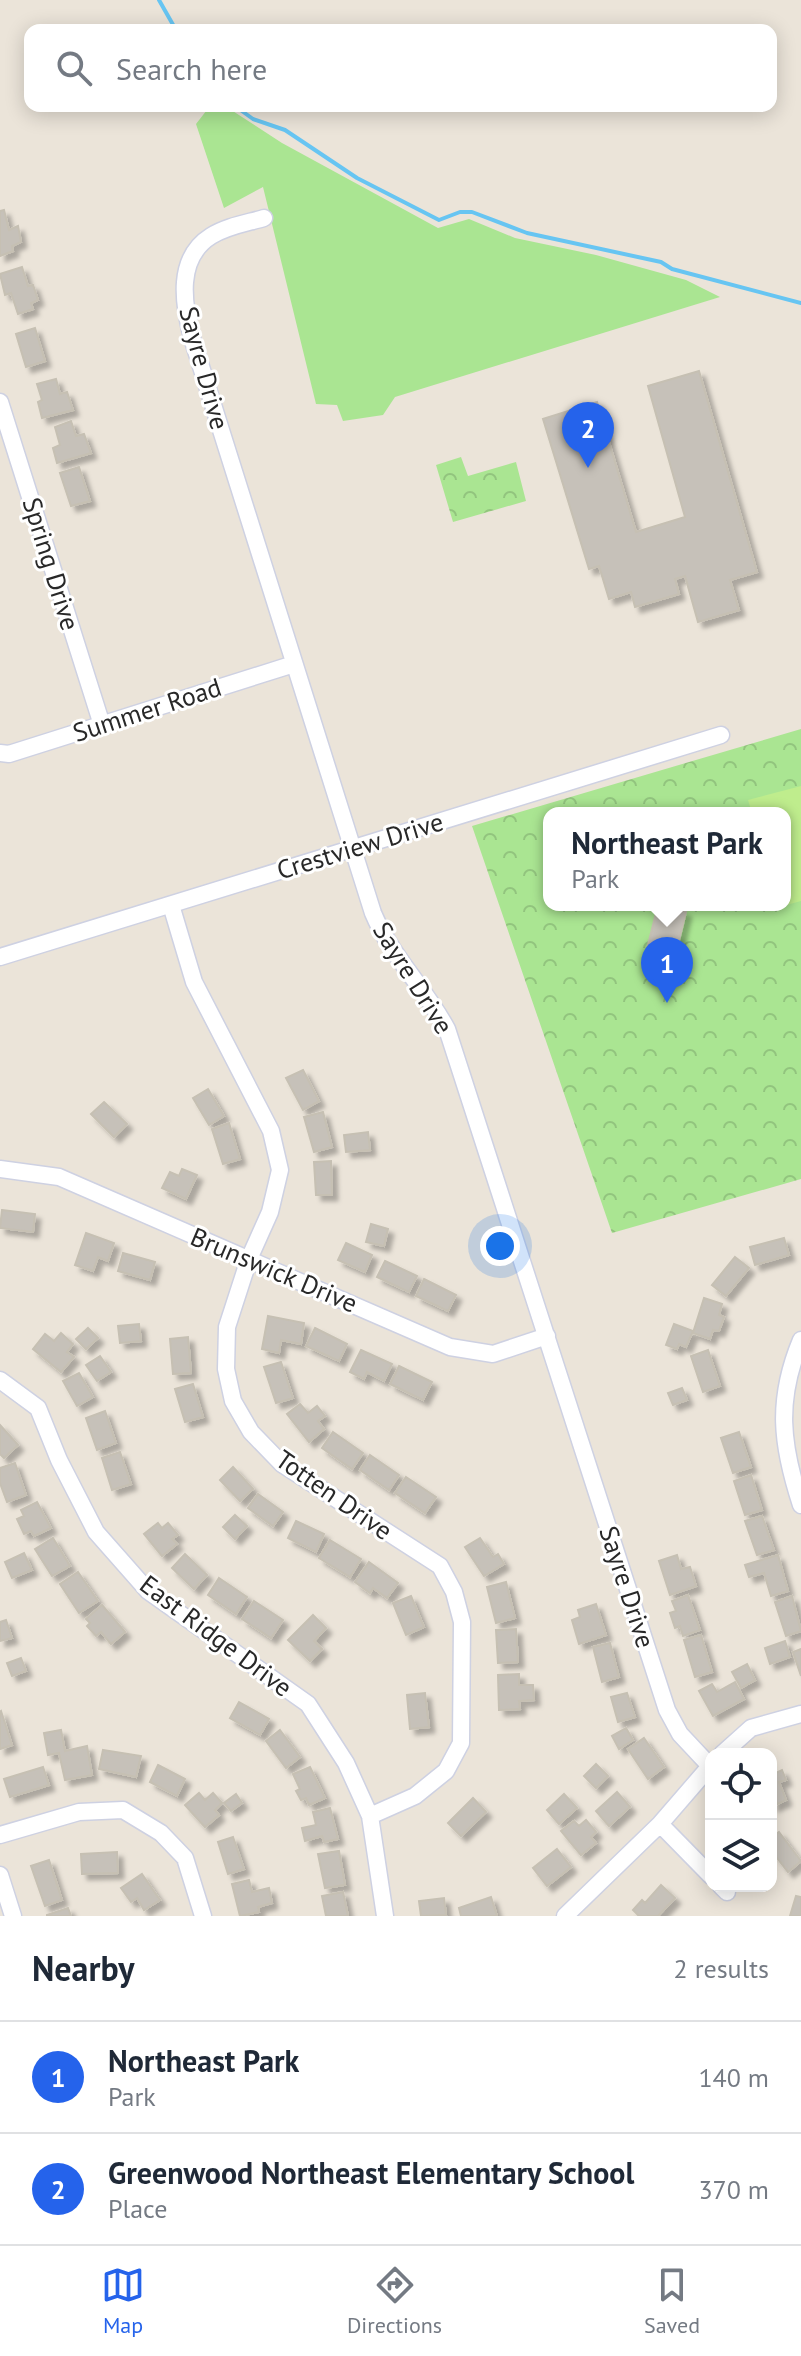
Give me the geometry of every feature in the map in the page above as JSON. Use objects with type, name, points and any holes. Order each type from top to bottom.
[{"type":"street","name":"Sayre Drive","points":[[264,218],[226,229],[202,243],[190,261],[183,296],[192,338],[352,849],[381,932],[433,1002],[447,1029],[667,1710],[680,1734],[705,1759]]},
{"type":"street","name":"Spring Drive","points":[[0,402],[102,725]]},
{"type":"street","name":"Summer Road","points":[[0,753],[9,754],[294,664]]},
{"type":"street","name":"Crestview Drive","points":[[0,957],[721,735]]},
{"type":"street","name":"Totten Drive","points":[[171,905],[194,982],[271,1131],[280,1170],[270,1212],[249,1259],[227,1327],[226,1369],[233,1401],[251,1432],[282,1464],[440,1566],[454,1592],[462,1622],[461,1743],[446,1771],[425,1788],[415,1796],[370,1816]]},
{"type":"street","name":"Brunswick Drive","points":[[0,1169],[59,1177],[450,1347],[493,1354],[547,1336]]},
{"type":"street","points":[[801,1340],[791,1365],[784,1399],[784,1435],[789,1468],[801,1505]]},
{"type":"street","name":"East Ridge Drive","points":[[0,1380],[38,1408],[59,1460],[96,1532],[148,1591],[308,1704],[346,1763],[370,1816],[385,1916]]},
{"type":"street","points":[[729,1748],[751,1728],[801,1714]]},
{"type":"street","points":[[565,1916],[660,1824],[705,1772]]},
{"type":"street","points":[[0,1835],[79,1812],[123,1810],[161,1833],[185,1858],[203,1916]]},
{"type":"street","points":[[660,1824],[705,1870]]},
{"type":"street","points":[[0,1875],[13,1916]]},
{"type":"green space","points":[[205,112],[234,112],[282,143],[438,228],[469,219],[515,238],[596,255],[686,280],[720,297],[395,397],[383,415],[343,421],[337,405],[316,404],[263,187],[224,208],[196,124]]},
{"type":"green space","points":[[461,457],[468,476],[516,462],[526,501],[453,522],[436,465]]},
{"type":"green space","points":[[801,729],[801,1179],[612,1233],[472,826]]},
{"type":"green space","points":[[801,786],[801,901],[791,904],[791,807],[750,807],[748,800]]},
{"type":"building","points":[[4,210],[9,230],[18,226],[21,242],[12,246],[13,251],[0,256],[0,211]]},
{"type":"building","points":[[22,267],[28,286],[33,285],[38,300],[31,303],[33,309],[18,314],[11,293],[5,295],[0,274]]},
{"type":"building","points":[[35,328],[45,361],[26,367],[16,334]]},
{"type":"building","points":[[699,371],[757,572],[730,580],[739,610],[698,622],[685,576],[675,579],[679,594],[635,607],[631,592],[609,599],[599,566],[589,569],[543,419],[597,402],[636,532],[685,517],[648,386]]},
{"type":"building","points":[[56,379],[60,394],[67,392],[73,410],[42,418],[38,402],[42,400],[37,384]]},
{"type":"building","points":[[71,421],[76,436],[84,434],[91,453],[57,463],[53,448],[60,445],[55,427]]},
{"type":"building","points":[[79,467],[90,501],[71,506],[60,473]]},
{"type":"building","points":[[656,911],[686,912],[673,965],[645,957]]},
{"type":"building","points":[[303,1070],[319,1101],[303,1110],[286,1078]]},
{"type":"building","points":[[208,1089],[224,1116],[209,1125],[193,1098]]},
{"type":"building","points":[[104,1102],[127,1124],[114,1137],[91,1114]]},
{"type":"building","points":[[323,1112],[332,1147],[314,1152],[304,1117]]},
{"type":"building","points":[[229,1123],[240,1159],[223,1164],[212,1129]]},
{"type":"building","points":[[368,1132],[370,1150],[346,1152],[344,1135]]},
{"type":"building","points":[[331,1161],[332,1195],[316,1195],[314,1162]]},
{"type":"building","points":[[182,1169],[197,1175],[186,1199],[162,1188],[170,1172],[179,1176]]},
{"type":"building","points":[[2,1210],[35,1214],[33,1232],[0,1228]]},
{"type":"building","points":[[371,1224],[388,1229],[384,1246],[366,1242]]},
{"type":"building","points":[[86,1233],[114,1243],[108,1261],[98,1257],[93,1271],[75,1265]]},
{"type":"building","points":[[784,1238],[789,1255],[755,1265],[750,1247]]},
{"type":"building","points":[[346,1243],[372,1255],[365,1272],[338,1260]]},
{"type":"building","points":[[123,1253],[155,1262],[150,1280],[118,1271]]},
{"type":"building","points":[[735,1257],[749,1268],[726,1296],[712,1285]]},
{"type":"building","points":[[385,1261],[417,1276],[409,1292],[377,1277]]},
{"type":"building","points":[[424,1279],[456,1295],[448,1311],[416,1296]]},
{"type":"building","points":[[704,1298],[722,1304],[719,1315],[724,1317],[719,1331],[713,1330],[710,1339],[693,1333]]},
{"type":"building","points":[[268,1316],[304,1323],[301,1344],[281,1340],[279,1353],[262,1349]]},
{"type":"building","points":[[139,1324],[141,1341],[120,1343],[118,1326]]},
{"type":"building","points":[[674,1324],[693,1331],[686,1347],[679,1344],[677,1349],[666,1345]]},
{"type":"building","points":[[88,1328],[98,1338],[86,1349],[76,1339]]},
{"type":"building","points":[[315,1328],[347,1344],[339,1361],[306,1346]]},
{"type":"building","points":[[61,1333],[73,1344],[67,1352],[74,1357],[61,1372],[33,1349],[45,1334],[54,1341]]},
{"type":"building","points":[[188,1337],[191,1373],[173,1374],[170,1339]]},
{"type":"building","points":[[361,1350],[392,1364],[384,1381],[367,1372],[364,1379],[350,1372]]},
{"type":"building","points":[[708,1350],[720,1386],[703,1392],[691,1356]]},
{"type":"building","points":[[100,1356],[111,1372],[97,1381],[86,1365]]},
{"type":"building","points":[[281,1362],[293,1398],[276,1403],[264,1367]]},
{"type":"building","points":[[399,1366],[432,1382],[423,1400],[390,1384]]},
{"type":"building","points":[[79,1373],[93,1397],[77,1406],[63,1381]]},
{"type":"building","points":[[193,1384],[203,1417],[185,1422],[175,1389]]},
{"type":"building","points":[[682,1388],[687,1400],[673,1405],[668,1393]]},
{"type":"building","points":[[300,1404],[308,1413],[317,1406],[325,1416],[318,1421],[324,1429],[309,1442],[287,1414]]},
{"type":"building","points":[[105,1411],[116,1443],[97,1450],[86,1418]]},
{"type":"building","points":[[0,1425],[18,1445],[4,1458],[0,1454]]},
{"type":"building","points":[[333,1432],[363,1453],[352,1469],[322,1448]]},
{"type":"building","points":[[739,1432],[751,1467],[733,1473],[721,1438]]},
{"type":"building","points":[[120,1452],[131,1484],[112,1490],[102,1458]]},
{"type":"building","points":[[370,1455],[399,1475],[389,1490],[360,1470]]},
{"type":"building","points":[[15,1463],[26,1495],[7,1502],[0,1483],[0,1468]]},
{"type":"building","points":[[233,1467],[253,1489],[240,1501],[220,1480]]},
{"type":"building","points":[[751,1475],[762,1510],[745,1515],[734,1481]]},
{"type":"building","points":[[406,1477],[436,1497],[425,1513],[395,1493]]},
{"type":"building","points":[[258,1494],[283,1512],[273,1526],[248,1508]]},
{"type":"building","points":[[37,1502],[51,1528],[34,1536],[31,1531],[24,1534],[17,1519],[24,1516],[21,1510]]},
{"type":"building","points":[[235,1515],[247,1526],[235,1539],[223,1527]]},
{"type":"building","points":[[762,1516],[774,1550],[757,1555],[745,1521]]},
{"type":"building","points":[[296,1521],[324,1534],[316,1552],[288,1538]]},
{"type":"building","points":[[158,1523],[162,1528],[168,1523],[178,1535],[172,1539],[177,1544],[162,1556],[144,1534]]},
{"type":"building","points":[[53,1538],[70,1566],[52,1576],[35,1549]]},
{"type":"building","points":[[480,1538],[493,1557],[498,1554],[504,1564],[484,1576],[465,1547]]},
{"type":"building","points":[[330,1540],[361,1559],[350,1577],[319,1558]]},
{"type":"building","points":[[24,1553],[32,1570],[12,1578],[5,1562]]},
{"type":"building","points":[[185,1554],[207,1575],[194,1589],[172,1568]]},
{"type":"building","points":[[677,1555],[681,1569],[690,1567],[696,1586],[670,1595],[659,1561]]},
{"type":"building","points":[[778,1555],[788,1591],[771,1596],[764,1573],[749,1577],[745,1565]]},
{"type":"building","points":[[369,1562],[398,1583],[387,1598],[373,1588],[370,1593],[355,1582]]},
{"type":"building","points":[[78,1572],[98,1601],[79,1613],[60,1584]]},
{"type":"building","points":[[219,1578],[247,1597],[236,1614],[208,1595]]},
{"type":"building","points":[[506,1582],[515,1618],[496,1623],[487,1587]]},
{"type":"building","points":[[688,1595],[700,1630],[683,1636],[680,1626],[675,1628],[670,1613],[676,1611],[672,1601]]},
{"type":"building","points":[[411,1596],[424,1627],[406,1635],[393,1603]]},
{"type":"building","points":[[792,1596],[801,1631],[786,1636],[775,1602]]},
{"type":"building","points":[[254,1601],[283,1620],[271,1638],[242,1619]]},
{"type":"building","points":[[596,1604],[606,1635],[579,1644],[572,1620],[580,1617],[578,1610]]},
{"type":"building","points":[[102,1605],[125,1632],[111,1644],[101,1632],[96,1636],[87,1626],[90,1623],[86,1619]]},
{"type":"building","points":[[313,1615],[326,1628],[314,1641],[322,1649],[310,1661],[288,1640]]},
{"type":"building","points":[[6,1620],[12,1638],[0,1641],[0,1622]]},
{"type":"building","points":[[516,1629],[518,1662],[498,1663],[496,1630]]},
{"type":"building","points":[[701,1635],[712,1672],[695,1677],[684,1640]]},
{"type":"building","points":[[785,1641],[790,1657],[770,1664],[765,1648]]},
{"type":"building","points":[[610,1643],[619,1677],[602,1682],[593,1647]]},
{"type":"building","points":[[801,1649],[801,1676],[793,1652]]},
{"type":"building","points":[[21,1658],[26,1671],[12,1676],[7,1663]]},
{"type":"building","points":[[747,1664],[755,1680],[741,1688],[732,1672]]},
{"type":"building","points":[[519,1674],[519,1685],[533,1685],[534,1700],[519,1701],[520,1709],[499,1710],[498,1675]]},
{"type":"building","points":[[735,1682],[744,1699],[713,1716],[699,1691],[712,1684],[717,1692]]},
{"type":"building","points":[[425,1693],[429,1727],[410,1729],[407,1695]]},
{"type":"building","points":[[627,1693],[635,1717],[618,1722],[611,1697]]},
{"type":"building","points":[[239,1702],[269,1719],[260,1735],[230,1718]]},
{"type":"building","points":[[0,1712],[12,1745],[0,1749]]},
{"type":"building","points":[[626,1728],[633,1740],[619,1749],[612,1736]]},
{"type":"building","points":[[61,1730],[65,1751],[87,1746],[92,1775],[65,1780],[59,1753],[48,1755],[44,1733]]},
{"type":"building","points":[[280,1730],[300,1757],[286,1768],[266,1741]]},
{"type":"building","points":[[644,1738],[664,1767],[648,1779],[628,1749]]},
{"type":"building","points":[[103,1750],[141,1756],[136,1777],[99,1769]]},
{"type":"building","points":[[596,1764],[608,1776],[596,1788],[584,1776]]},
{"type":"building","points":[[158,1765],[185,1779],[177,1796],[150,1782]]},
{"type":"building","points":[[43,1767],[49,1785],[10,1797],[4,1779]]},
{"type":"building","points":[[310,1767],[325,1798],[309,1805],[306,1798],[301,1800],[296,1791],[300,1789],[293,1774]]},
{"type":"building","points":[[782,1770],[786,1780],[779,1782],[786,1800],[777,1804],[777,1772]]},
{"type":"building","points":[[617,1792],[630,1807],[609,1826],[596,1811]]},
{"type":"building","points":[[199,1793],[205,1800],[213,1793],[222,1803],[215,1810],[219,1815],[205,1827],[185,1805]]},
{"type":"building","points":[[236,1794],[242,1803],[231,1811],[224,1803]]},
{"type":"building","points":[[564,1794],[577,1808],[559,1824],[547,1810]]},
{"type":"building","points":[[473,1798],[486,1812],[461,1836],[448,1823]]},
{"type":"building","points":[[330,1808],[338,1839],[324,1842],[322,1836],[305,1841],[302,1828],[316,1825],[313,1812]]},
{"type":"building","points":[[586,1820],[596,1832],[591,1837],[596,1843],[581,1855],[561,1831],[574,1821],[579,1826]]},
{"type":"building","points":[[779,1832],[801,1861],[788,1872],[777,1858]]},
{"type":"building","points":[[233,1837],[244,1869],[228,1874],[218,1842]]},
{"type":"building","points":[[557,1849],[571,1867],[547,1886],[533,1868]]},
{"type":"building","points":[[339,1851],[345,1885],[325,1888],[318,1854]]},
{"type":"building","points":[[117,1852],[118,1873],[82,1874],[81,1854]]},
{"type":"building","points":[[49,1860],[62,1900],[45,1906],[31,1866]]},
{"type":"building","points":[[142,1874],[160,1900],[144,1910],[137,1898],[131,1902],[121,1888]]},
{"type":"building","points":[[249,1880],[252,1892],[269,1888],[272,1903],[258,1907],[259,1912],[240,1916],[232,1884]]},
{"type":"building","points":[[661,1885],[675,1898],[658,1916],[639,1916],[633,1910],[642,1900],[645,1903]]},
{"type":"building","points":[[343,1892],[348,1916],[326,1916],[322,1896]]},
{"type":"building","points":[[796,1896],[801,1897],[801,1916],[790,1916]]},
{"type":"building","points":[[491,1897],[497,1916],[461,1916],[459,1908]]},
{"type":"building","points":[[444,1898],[446,1915],[421,1916],[419,1901]]},
{"type":"building","points":[[68,1908],[71,1916],[47,1916],[47,1915]]},
{"type":"waterway","points":[[159,0],[173,24]]},
{"type":"waterway","points":[[243,112],[253,119],[285,130],[357,178],[439,220],[460,212],[472,212],[527,233],[661,262],[672,269],[801,303]]},
{"type":"place","name":"Greenwood Northeast Elementary School","points":[[588,468]]},
{"type":"place","name":"Northeast Park","points":[[667,1003]]}]
